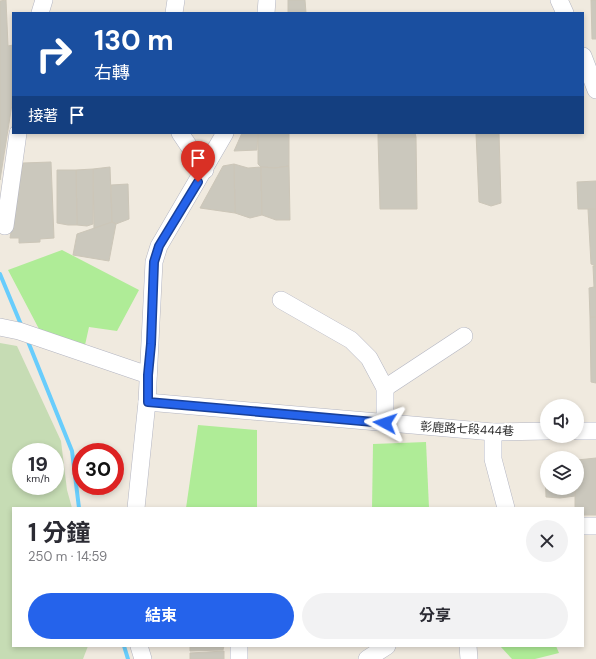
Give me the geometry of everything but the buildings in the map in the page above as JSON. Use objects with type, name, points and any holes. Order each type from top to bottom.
[{"type":"street","points":[[40,12],[44,0]]},
{"type":"street","points":[[174,12],[176,0]]},
{"type":"street","points":[[266,12],[267,0]]},
{"type":"street","points":[[559,0],[565,12]]},
{"type":"street","points":[[584,59],[596,90]]},
{"type":"street","points":[[5,226],[18,134]]},
{"type":"street","points":[[181,134],[205,170]]},
{"type":"street","points":[[136,507],[148,402],[154,262],[159,246],[205,170],[224,134]]},
{"type":"street","points":[[281,300],[351,340],[369,358],[385,388],[385,423]]},
{"type":"street","points":[[0,327],[25,333],[148,375]]},
{"type":"street","points":[[385,388],[464,336]]},
{"type":"street","name":"彰鹿路七段444巷","points":[[148,402],[493,432],[540,431]]},
{"type":"street","points":[[584,431],[596,431]]},
{"type":"street","points":[[493,432],[494,459],[506,507]]},
{"type":"street","points":[[584,526],[596,526]]},
{"type":"street","points":[[139,647],[143,659]]},
{"type":"street","points":[[239,647],[240,659]]},
{"type":"street","points":[[367,659],[385,647]]},
{"type":"street","points":[[468,647],[469,659]]},
{"type":"green space","points":[[62,250],[139,290],[117,331],[89,327],[85,345],[39,329],[8,270]]},
{"type":"green space","points":[[0,343],[17,346],[61,443],[12,443],[12,495],[64,495],[64,466],[67,490],[72,507],[12,507],[12,647],[88,647],[83,659],[0,659]]},
{"type":"green space","points":[[198,425],[257,430],[257,507],[186,507]]},
{"type":"green space","points":[[426,442],[429,507],[372,507],[373,444]]},
{"type":"green space","points":[[501,647],[556,647],[559,653],[535,659],[512,659]]},
{"type":"waterway","points":[[0,274],[22,327]]},
{"type":"waterway","points":[[27,339],[72,451],[79,507]]},
{"type":"waterway","points":[[124,647],[128,659]]},
{"type":"route","points":[[198,182],[159,246],[154,262],[148,402],[385,423]]}]
